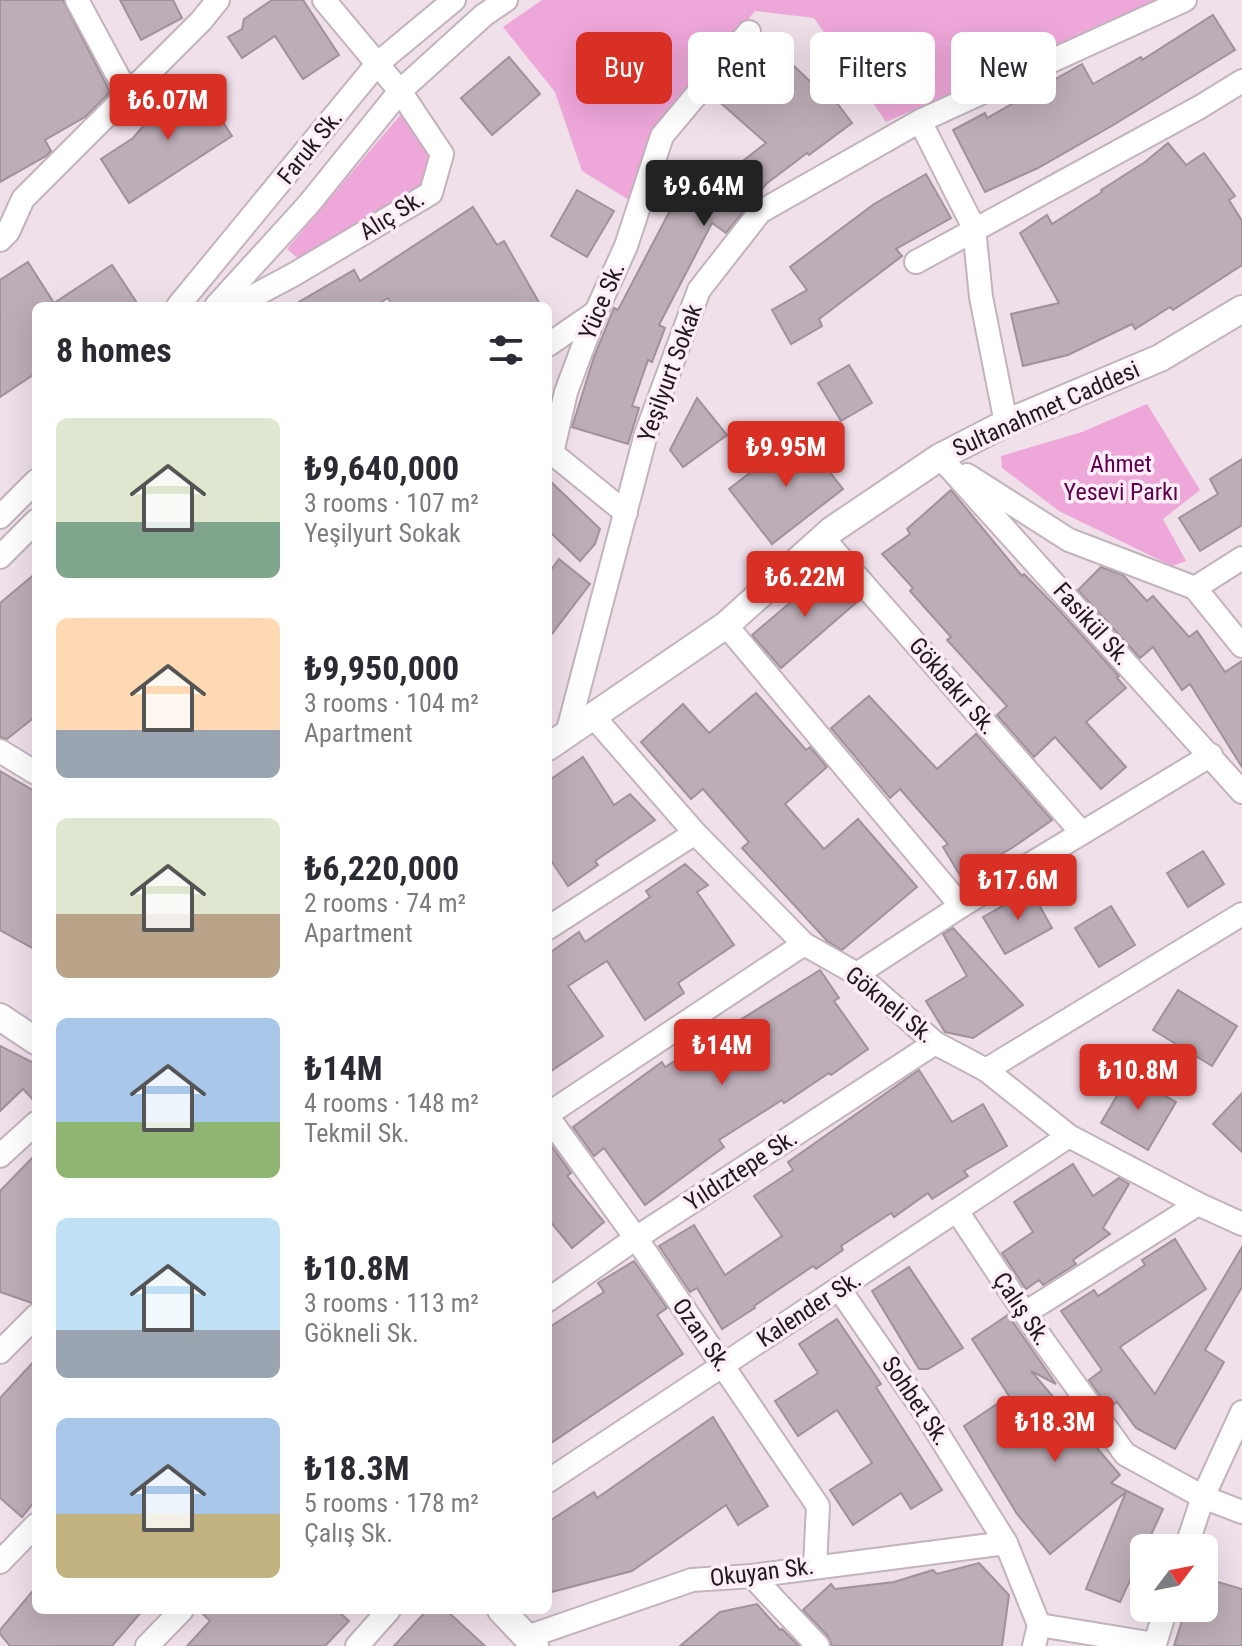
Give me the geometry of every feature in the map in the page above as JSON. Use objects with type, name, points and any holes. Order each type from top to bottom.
[{"type":"street","points":[[77,0],[127,93]]},
{"type":"street","points":[[3,230],[23,199],[201,21],[218,0]]},
{"type":"street","name":"Alıç Sk.","points":[[242,302],[431,193],[442,154],[400,91],[324,0]]},
{"type":"street","name":"Faruk Sk.","points":[[181,302],[377,64],[454,0]]},
{"type":"street","points":[[220,302],[308,205],[400,91],[484,15],[506,0]]},
{"type":"street","name":"Yeşilyurt Sokak","points":[[557,740],[626,513],[646,434],[699,290],[760,212],[920,121],[1185,0]]},
{"type":"street","points":[[916,262],[1242,81]]},
{"type":"street","name":"Yüce Sk.","points":[[552,447],[566,392],[596,312],[626,246],[662,136],[689,104]]},
{"type":"street","points":[[920,121],[974,228],[981,297],[1006,423]]},
{"type":"street","name":"Sultanahmet Caddesi","points":[[557,740],[726,625],[823,538],[940,457],[1006,423],[1160,358],[1242,309]]},
{"type":"street","points":[[552,342],[596,312]]},
{"type":"street","points":[[552,457],[626,513]]},
{"type":"street","points":[[940,457],[1069,540],[1195,588],[1242,646]]},
{"type":"street","name":"Fasikül Sk.","points":[[940,457],[1242,792]]},
{"type":"street","points":[[0,517],[18,494]]},
{"type":"street","points":[[0,557],[32,525]]},
{"type":"street","name":"Gökbakır Sk.","points":[[823,538],[1082,833]]},
{"type":"street","points":[[1195,588],[1242,558]]},
{"type":"street","points":[[726,625],[961,906]]},
{"type":"street","name":"Gökneli Sk.","points":[[593,716],[695,833],[804,944],[857,974],[935,1043],[986,1070],[1069,1136],[1198,1204],[1237,1215]]},
{"type":"street","points":[[0,751],[32,771]]},
{"type":"street","points":[[857,974],[961,906],[1211,755]]},
{"type":"street","points":[[552,925],[695,833]]},
{"type":"street","points":[[986,1070],[1242,914]]},
{"type":"street","points":[[552,1112],[804,944]]},
{"type":"street","points":[[0,1017],[32,1038]]},
{"type":"street","name":"Yıldıztepe Sk.","points":[[552,1297],[636,1238],[935,1043]]},
{"type":"street","name":"Ozan Sk.","points":[[552,1121],[723,1364],[818,1506],[815,1566]]},
{"type":"street","points":[[0,1156],[32,1127]]},
{"type":"street","name":"Kalender Sk.","points":[[552,1478],[1069,1136]]},
{"type":"street","points":[[1025,1313],[1198,1204]]},
{"type":"street","name":"Çalış Sk.","points":[[957,1211],[1125,1454],[1203,1497],[1242,1512]]},
{"type":"street","name":"Sohbet Sk.","points":[[840,1290],[927,1416],[1006,1543],[1037,1635]]},
{"type":"street","points":[[0,1352],[32,1320]]},
{"type":"street","points":[[1191,1534],[1203,1497],[1242,1412]]},
{"type":"street","points":[[0,1562],[32,1529]]},
{"type":"street","name":"Okuyan Sk.","points":[[531,1642],[692,1580],[752,1576],[1006,1543]]},
{"type":"street","points":[[752,1576],[818,1646]]},
{"type":"street","points":[[147,1646],[178,1614]]},
{"type":"street","points":[[357,1646],[385,1614]]},
{"type":"street","points":[[505,1614],[531,1642]]},
{"type":"street","points":[[1037,1635],[1155,1644],[1162,1622]]},
{"type":"green space","points":[[542,0],[1160,0],[1056,46],[1056,32],[951,32],[951,93],[935,100],[935,32],[824,32],[814,18],[755,11],[737,32],[688,32],[688,91],[661,123],[629,200],[582,171],[555,92],[503,27]]},
{"type":"green space","points":[[874,104],[926,104],[886,122]]},
{"type":"green space","points":[[402,113],[431,155],[425,185],[299,259],[287,249]]},
{"type":"green space","name":"Ahmet Yesevi Parkı","points":[[1147,404],[1200,490],[1163,519],[1186,561],[1172,566],[1059,511],[1002,468],[1001,456],[1082,432]]},
{"type":"building","points":[[0,0],[63,0],[110,92],[85,117],[45,140],[51,151],[46,156],[0,182]]},
{"type":"building","points":[[120,0],[173,0],[182,18],[141,40]]},
{"type":"building","points":[[272,0],[303,0],[339,55],[303,79],[275,36],[242,58],[228,37],[242,29],[244,19]]},
{"type":"building","points":[[1213,15],[1235,50],[1038,168],[985,192],[953,130],[985,113],[987,118],[1012,104],[1056,104],[1056,79],[1082,64],[1093,84],[1141,57],[1142,60]]},
{"type":"building","points":[[509,57],[540,94],[492,135],[461,98]]},
{"type":"building","points":[[794,66],[810,81],[810,104],[838,104],[852,123],[766,184],[726,233],[712,223],[659,325],[665,328],[652,362],[648,360],[632,406],[639,408],[628,444],[572,427],[594,357],[614,308],[618,310],[692,164],[722,177],[766,143],[722,104],[794,104]]},
{"type":"building","points":[[194,77],[232,136],[129,203],[101,159],[133,138],[175,89]]},
{"type":"building","points":[[1168,143],[1186,165],[1204,153],[1235,196],[1229,200],[1242,221],[1242,265],[1173,310],[1170,307],[1135,329],[1132,324],[1068,355],[1023,366],[1011,314],[1059,303],[1020,233],[1047,215],[1052,224],[1145,162]]},
{"type":"building","points":[[926,174],[951,218],[896,249],[902,256],[819,319],[822,326],[791,344],[772,310],[807,290],[790,267],[874,204]]},
{"type":"building","points":[[577,190],[614,211],[587,257],[551,236]]},
{"type":"building","points":[[473,207],[497,245],[504,241],[539,302],[390,302],[388,298],[381,302],[299,302],[354,270],[360,281]]},
{"type":"building","points":[[28,262],[53,302],[32,302],[32,376],[0,397],[0,280]]},
{"type":"building","points":[[112,265],[136,302],[56,302]]},
{"type":"building","points":[[849,365],[872,403],[841,421],[818,383]]},
{"type":"building","points":[[697,398],[727,435],[683,467],[670,450]]},
{"type":"building","points":[[800,434],[843,489],[772,544],[729,489]]},
{"type":"building","points":[[1242,459],[1242,525],[1200,551],[1179,518],[1218,494],[1210,479]]},
{"type":"building","points":[[552,483],[600,529],[595,544],[580,561],[552,534]]},
{"type":"building","points":[[951,490],[1022,576],[1024,574],[1058,609],[1119,676],[1117,678],[1126,688],[1086,722],[1126,767],[1101,789],[1055,737],[1034,757],[997,715],[1007,706],[947,640],[951,637],[882,554],[910,534],[907,529]]},
{"type":"building","points":[[559,559],[590,584],[552,634],[552,569]]},
{"type":"building","points":[[1101,567],[1123,575],[1147,601],[1153,596],[1189,637],[1197,631],[1225,672],[1242,661],[1242,767],[1190,684],[1182,690],[1153,647],[1140,658],[1078,590]]},
{"type":"building","points":[[829,570],[857,602],[781,668],[752,635]]},
{"type":"building","points":[[32,576],[32,719],[7,739],[0,737],[0,603]]},
{"type":"building","points":[[756,693],[806,750],[810,747],[827,767],[785,804],[824,849],[858,819],[917,887],[842,950],[827,941],[742,848],[749,842],[703,789],[691,799],[641,742],[683,704],[709,733]]},
{"type":"building","points":[[869,696],[937,769],[976,734],[1052,820],[1012,848],[961,877],[943,847],[948,844],[900,789],[890,798],[831,728]]},
{"type":"building","points":[[583,757],[614,805],[630,794],[655,820],[595,861],[598,865],[568,886],[552,862],[552,778]]},
{"type":"building","points":[[0,771],[32,790],[32,948],[0,930]]},
{"type":"building","points":[[1203,851],[1224,884],[1188,907],[1167,873]]},
{"type":"building","points":[[685,864],[708,885],[697,892],[734,945],[678,983],[684,993],[645,1020],[607,961],[568,986],[603,1036],[552,1070],[552,951],[579,932],[585,942],[650,897],[646,891]]},
{"type":"building","points":[[1031,890],[1052,928],[1005,954],[983,917]]},
{"type":"building","points":[[1111,906],[1135,945],[1099,967],[1075,928]]},
{"type":"building","points":[[953,928],[1023,1005],[973,1038],[945,1032],[926,1001],[967,976],[943,934]]},
{"type":"building","points":[[820,970],[839,998],[834,1001],[868,1049],[831,1075],[829,1073],[784,1103],[782,1100],[719,1140],[724,1147],[645,1205],[604,1148],[594,1156],[573,1127],[662,1062],[665,1067]]},
{"type":"building","points":[[1178,990],[1237,1026],[1212,1066],[1153,1030]]},
{"type":"building","points":[[0,1046],[32,1062],[32,1099],[23,1089],[0,1111]]},
{"type":"building","points":[[919,1070],[952,1122],[983,1104],[1007,1146],[964,1171],[968,1176],[932,1199],[928,1193],[894,1217],[891,1213],[841,1246],[843,1250],[816,1269],[813,1266],[722,1329],[697,1288],[690,1292],[659,1246],[694,1225],[725,1275],[782,1236],[754,1196],[793,1170],[788,1162]]},
{"type":"building","points":[[1129,1075],[1176,1102],[1148,1150],[1101,1123]]},
{"type":"building","points":[[1242,1093],[1242,1152],[1213,1124]]},
{"type":"building","points":[[552,1147],[571,1173],[567,1176],[604,1222],[572,1248],[552,1224]]},
{"type":"building","points":[[32,1158],[32,1303],[0,1292],[0,1191]]},
{"type":"building","points":[[1073,1164],[1093,1196],[1119,1178],[1129,1184],[1103,1228],[1110,1234],[1073,1260],[1076,1264],[1043,1285],[1039,1280],[1026,1289],[1002,1253],[1033,1232],[1014,1202]]},
{"type":"building","points":[[1175,1239],[1206,1289],[1120,1347],[1155,1394],[1242,1247],[1242,1287],[1205,1350],[1224,1362],[1175,1449],[1136,1428],[1117,1402],[1109,1408],[1089,1380],[1102,1370],[1061,1311],[1094,1290],[1098,1296],[1145,1265],[1142,1260]]},
{"type":"building","points":[[634,1261],[667,1308],[657,1315],[683,1354],[552,1442],[552,1325],[604,1292],[598,1283]]},
{"type":"building","points":[[909,1267],[963,1348],[928,1369],[919,1369],[872,1291]]},
{"type":"building","points":[[1008,1315],[1056,1384],[1031,1371],[1120,1475],[1111,1483],[1163,1509],[1151,1534],[1130,1534],[1130,1580],[1120,1602],[1086,1589],[1126,1492],[1050,1554],[1017,1514],[964,1426],[1009,1396],[972,1339]]},
{"type":"building","points":[[837,1319],[881,1384],[876,1387],[942,1490],[911,1509],[901,1493],[853,1525],[830,1490],[872,1463],[837,1410],[798,1436],[775,1401],[818,1373],[799,1344]]},
{"type":"building","points":[[32,1363],[32,1505],[22,1517],[0,1498],[0,1398]]},
{"type":"building","points":[[713,1417],[768,1506],[738,1525],[726,1505],[632,1571],[552,1592],[552,1519],[594,1492],[597,1498]]},
{"type":"building","points":[[979,1563],[1009,1595],[1002,1646],[832,1646],[828,1636],[803,1610],[831,1584],[835,1589],[894,1582],[933,1570],[937,1574]]},
{"type":"building","points":[[1218,1582],[1242,1589],[1242,1646],[1174,1646],[1182,1622],[1218,1622]]},
{"type":"building","points":[[32,1592],[32,1614],[140,1614],[112,1646],[10,1646],[0,1630]]},
{"type":"building","points":[[757,1604],[799,1646],[680,1646],[720,1612]]},
{"type":"building","points":[[203,1614],[341,1614],[349,1621],[325,1646],[187,1646],[210,1621]]},
{"type":"building","points":[[423,1614],[450,1614],[485,1646],[394,1646]]}]
